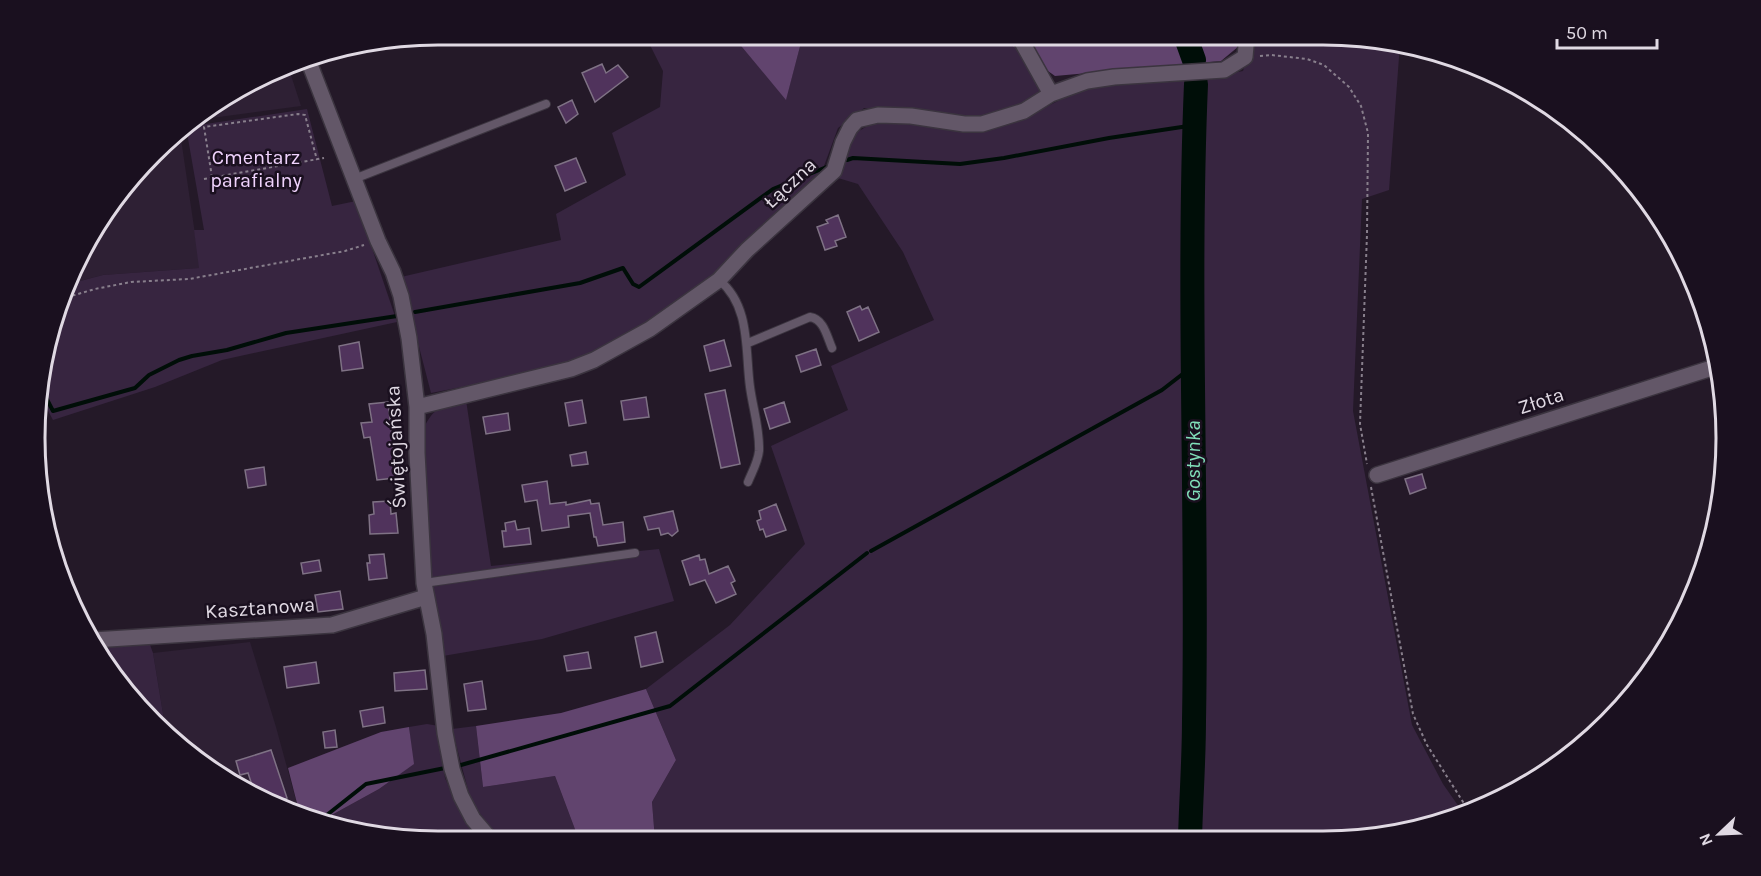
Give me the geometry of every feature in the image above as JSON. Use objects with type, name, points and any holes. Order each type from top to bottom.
[{"type":"street","points":[[1024,45],[1051,94]]},
{"type":"street","points":[[1245,57],[1246,45]]},
{"type":"street","name":"Łączna","points":[[417,407],[571,369],[594,360],[650,329],[719,280],[747,250],[834,171],[843,142],[857,120],[878,115],[911,116],[964,124],[982,124],[1024,111],[1051,94],[1087,81],[1114,77],[1224,70],[1245,57]]},
{"type":"street","name":"Świętojańska","points":[[311,67],[378,241],[393,272],[410,338],[417,407],[417,453],[425,590],[434,634],[445,733],[461,796],[473,819],[483,831]]},
{"type":"street","name":"Złota","points":[[1372,474],[1709,369]]},
{"type":"street","name":"Kasztanowa","points":[[101,639],[332,625],[425,590]]},
{"type":"lane","points":[[354,179],[546,104]]},
{"type":"lane","points":[[719,280],[738,303],[748,343],[750,386],[759,439],[758,455],[748,482]]},
{"type":"lane","points":[[748,343],[810,317],[821,322],[832,348]]},
{"type":"lane","points":[[425,590],[635,553]]},
{"type":"path","points":[[1245,57],[1271,55],[1307,59],[1324,65],[1349,87],[1361,106],[1368,133],[1360,424],[1372,474],[1413,714],[1427,745],[1464,804]]},
{"type":"path","points":[[212,177],[204,127],[304,115],[316,160]]},
{"type":"path","points":[[204,179],[324,158]]},
{"type":"path","points":[[72,295],[95,288],[131,282],[189,279],[345,251],[378,241]]},
{"type":"shaded area","points":[[740,45],[800,45],[786,100]]},
{"type":"shaded area","points":[[1011,45],[1239,45],[1221,61],[1055,76]]},
{"type":"shaded area","points":[[291,74],[301,106],[210,118],[241,98]]},
{"type":"shaded area","points":[[181,141],[200,268],[103,275],[78,282],[98,241],[126,199],[160,160]]},
{"type":"shaded area","points":[[250,642],[297,804],[264,790],[220,765],[164,720],[153,653]]},
{"type":"shaded area","points":[[646,689],[676,760],[652,802],[654,831],[576,831],[555,776],[483,787],[476,726],[561,713]]},
{"type":"shaded area","points":[[409,727],[414,764],[379,789],[330,816],[297,804],[288,768],[381,732]]},
{"type":"green space","points":[[650,45],[740,45],[786,99],[800,45],[1011,45],[1024,54],[1041,90],[1026,104],[976,120],[864,108],[838,128],[821,174],[712,280],[606,349],[556,369],[431,393],[401,277],[561,240],[556,214],[626,175],[612,133],[660,107],[663,71]]},
{"type":"green space","points":[[1252,45],[1349,46],[1399,53],[1389,190],[1362,199],[1353,411],[1412,725],[1443,784],[1459,806],[1425,818],[1374,828],[1323,831],[654,831],[652,802],[676,760],[646,689],[730,625],[805,544],[771,446],[848,410],[831,366],[934,320],[903,252],[858,184],[838,178],[855,133],[875,122],[897,121],[977,131],[1034,113],[1084,88],[1209,78],[1243,71]]},
{"type":"green space","name":"Cmentarz parafialny","points":[[307,109],[332,206],[356,201],[397,322],[222,360],[155,387],[53,420],[46,408],[48,387],[58,336],[78,282],[103,275],[199,268],[194,230],[204,230],[188,136],[201,125]]},
{"type":"green space","points":[[466,400],[491,566],[659,549],[674,601],[542,639],[443,656],[430,574],[423,430],[431,416],[440,408]]},
{"type":"green space","points":[[149,642],[153,653],[164,720],[126,677],[103,643]]},
{"type":"green space","points":[[427,724],[439,726],[445,778],[462,814],[476,831],[387,828],[330,816],[379,789],[413,764],[409,727]]},
{"type":"green space","points":[[476,726],[483,787],[555,776],[576,831],[493,831],[471,801],[452,729]]},
{"type":"building","points":[[602,64],[606,73],[618,65],[628,77],[595,102],[582,73]]},
{"type":"building","points":[[572,100],[578,114],[566,123],[558,107]]},
{"type":"building","points":[[576,158],[586,182],[565,191],[555,166]]},
{"type":"building","points":[[838,215],[846,237],[835,241],[837,246],[825,250],[817,227],[828,223],[826,220]]},
{"type":"building","points":[[860,306],[862,310],[868,307],[879,332],[859,341],[847,312]]},
{"type":"building","points":[[724,340],[731,366],[710,371],[704,346]]},
{"type":"building","points":[[359,342],[363,368],[342,371],[339,346]]},
{"type":"building","points":[[816,349],[821,365],[801,372],[796,356]]},
{"type":"building","points":[[725,390],[740,464],[721,468],[705,394]]},
{"type":"building","points":[[646,397],[649,417],[624,420],[621,401]]},
{"type":"building","points":[[582,400],[586,423],[569,426],[565,403]]},
{"type":"building","points":[[388,402],[395,478],[377,480],[370,437],[364,438],[361,423],[372,422],[369,404]]},
{"type":"building","points":[[784,402],[790,422],[770,429],[764,409]]},
{"type":"building","points":[[508,413],[510,430],[486,434],[483,417]]},
{"type":"building","points":[[586,452],[588,464],[572,466],[570,455]]},
{"type":"building","points":[[264,467],[266,485],[248,488],[245,470]]},
{"type":"building","points":[[1422,474],[1426,488],[1410,494],[1405,479]]},
{"type":"building","points":[[547,481],[550,504],[566,502],[566,505],[590,500],[591,504],[599,503],[603,525],[623,522],[625,542],[598,546],[590,513],[568,516],[569,527],[542,531],[537,500],[525,502],[522,485]]},
{"type":"building","points":[[390,501],[391,514],[396,513],[398,533],[370,534],[369,515],[374,514],[373,502]]},
{"type":"building","points":[[776,504],[786,530],[766,537],[757,521],[761,519],[759,511]]},
{"type":"building","points":[[673,511],[678,531],[672,536],[668,533],[661,535],[659,528],[648,530],[644,517]]},
{"type":"building","points":[[515,521],[517,530],[529,528],[531,544],[504,547],[502,531],[506,531],[505,523]]},
{"type":"building","points":[[384,554],[387,578],[369,580],[367,563],[370,563],[369,555]]},
{"type":"building","points":[[699,555],[700,560],[705,559],[709,574],[728,566],[735,581],[731,583],[736,594],[716,603],[705,580],[690,585],[682,561]]},
{"type":"building","points":[[319,560],[321,571],[303,574],[301,563]]},
{"type":"building","points":[[340,591],[343,609],[318,612],[315,595]]},
{"type":"building","points":[[656,632],[663,662],[641,667],[635,637]]},
{"type":"building","points":[[588,652],[591,668],[567,671],[564,656]]},
{"type":"building","points":[[316,662],[319,683],[287,688],[284,667]]},
{"type":"building","points":[[425,670],[427,689],[395,691],[394,673]]},
{"type":"building","points":[[482,681],[486,709],[468,711],[464,684]]},
{"type":"building","points":[[383,707],[385,723],[363,727],[360,711]]},
{"type":"building","points":[[335,730],[337,747],[325,748],[323,732]]},
{"type":"building","points":[[271,750],[287,798],[284,799],[251,783],[248,773],[240,775],[236,761]]},
{"type":"waterway","name":"Gostynka","points":[[1189,45],[1194,60]]},
{"type":"waterway","name":"Gostynka","points":[[1190,831],[1195,640],[1192,243],[1196,84]]},
{"type":"waterway","points":[[847,160],[853,158],[960,164],[1195,125]]},
{"type":"waterway","points":[[415,312],[580,283],[623,268],[633,284],[639,287],[773,189],[829,166]]},
{"type":"waterway","points":[[47,400],[53,411],[135,388],[149,375],[192,356],[227,350],[286,333],[397,316]]},
{"type":"waterway","points":[[871,551],[1162,390],[1193,366]]},
{"type":"waterway","points":[[461,765],[670,706],[867,553]]},
{"type":"waterway","points":[[327,815],[366,784],[445,768]]}]
